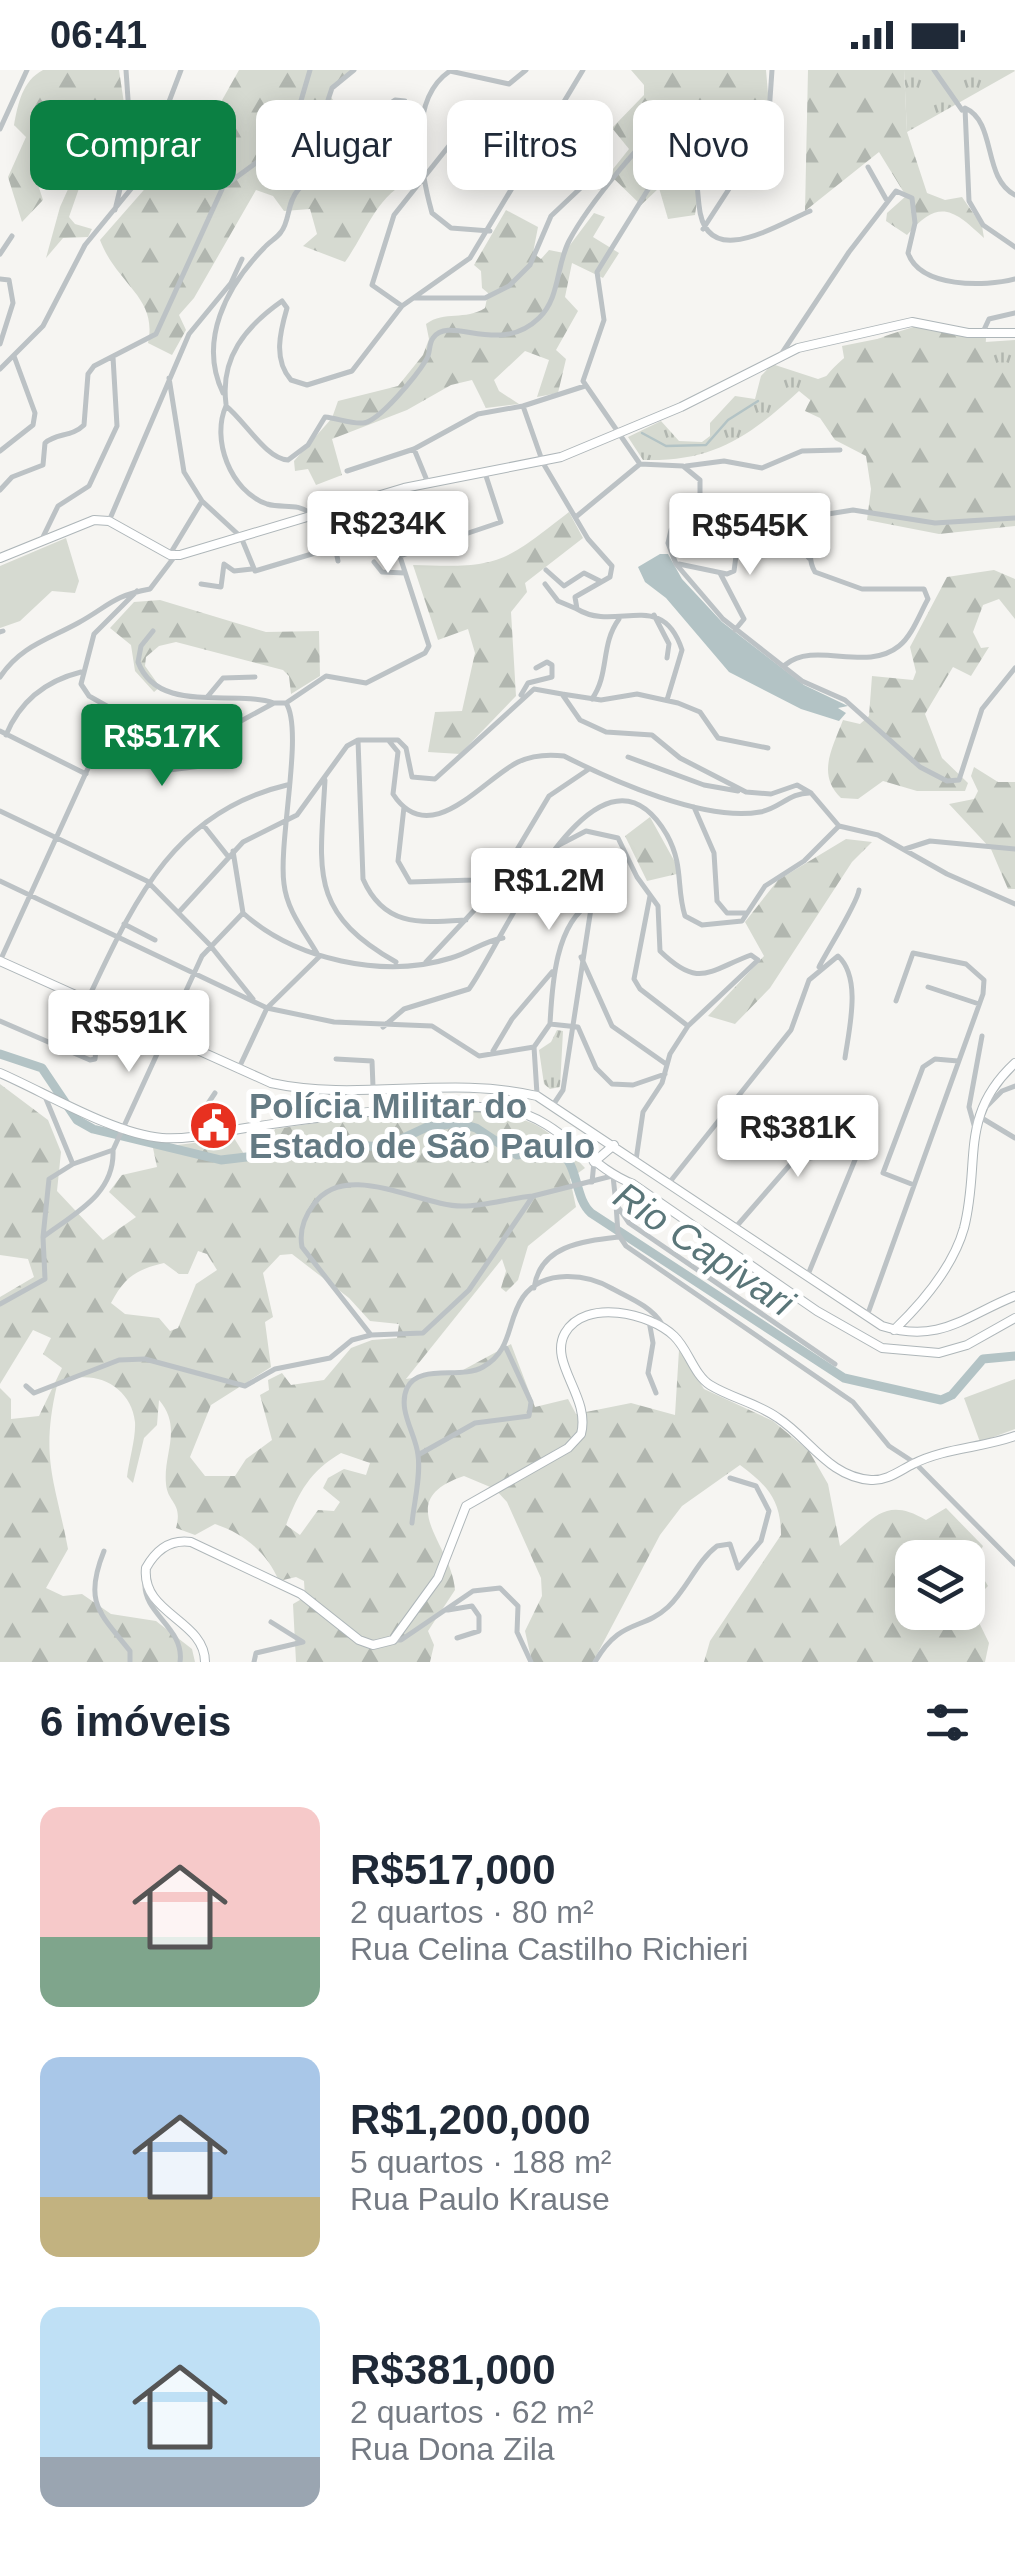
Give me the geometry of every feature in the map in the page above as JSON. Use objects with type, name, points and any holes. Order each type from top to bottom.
[{"type":"street","points":[[0,129],[28,70]]},
{"type":"street","points":[[114,213],[131,143],[126,70]]},
{"type":"street","points":[[0,370],[43,326],[84,245],[114,213],[147,163],[181,70]]},
{"type":"street","points":[[0,490],[12,476],[43,464],[45,443],[51,438],[78,432],[84,425],[88,374],[94,366],[156,334],[224,187],[290,138],[310,70]]},
{"type":"street","points":[[311,514],[301,507],[262,502],[230,468],[218,430],[225,396],[210,353],[218,314],[263,248],[284,230],[296,192],[310,182],[332,179],[347,171],[352,158],[348,140],[328,100],[332,88],[354,70]]},
{"type":"street","points":[[427,101],[436,80],[450,70],[509,84],[526,70]]},
{"type":"street","points":[[566,100],[584,70]]},
{"type":"street","points":[[770,100],[772,70]]},
{"type":"street","points":[[934,70],[962,110],[969,152],[969,201],[983,225],[1015,248]]},
{"type":"street","points":[[226,406],[252,428],[269,454],[288,460],[308,444],[325,417],[359,423],[378,417],[427,359],[438,334],[458,329],[498,338],[527,328],[553,298],[571,238],[647,138],[689,104],[704,119],[696,176],[703,229],[720,242],[755,234],[810,210]]},
{"type":"street","points":[[962,110],[968,108],[978,120],[998,178],[1015,196]]},
{"type":"street","points":[[427,178],[447,149]]},
{"type":"street","points":[[868,168],[886,199]]},
{"type":"street","points":[[427,185],[432,213],[444,224],[490,231]]},
{"type":"street","points":[[402,306],[372,285],[394,215],[416,190]]},
{"type":"street","points":[[225,396],[232,350],[282,301],[287,308],[279,340],[282,365],[291,380],[307,385],[352,370],[402,306],[470,258],[514,190]]},
{"type":"street","points":[[412,299],[474,300],[500,292],[525,274],[551,216],[578,190]]},
{"type":"street","points":[[584,386],[604,320],[598,272],[648,190]]},
{"type":"street","points":[[703,229],[728,190]]},
{"type":"street","points":[[782,353],[886,199],[902,190],[912,198],[915,224],[908,253],[922,272],[972,284],[1015,280]]},
{"type":"street","points":[[0,254],[12,236]]},
{"type":"street","points":[[109,521],[190,334],[231,283],[242,259]]},
{"type":"street","points":[[0,280],[9,280],[14,292],[0,344]]},
{"type":"street","points":[[982,334],[988,319],[1015,314]]},
{"type":"street","points":[[0,558],[87,521],[109,521],[172,556],[380,495],[543,463],[708,394],[782,353],[912,322],[982,334],[1015,332]]},
{"type":"street","points":[[0,451],[33,425],[35,413],[14,356]]},
{"type":"street","points":[[41,541],[58,506],[89,486],[117,426],[113,356]]},
{"type":"street","points":[[168,378],[178,455],[202,502],[241,537],[252,569]]},
{"type":"street","points":[[348,472],[414,449],[478,414],[523,406],[584,386]]},
{"type":"street","points":[[584,386],[621,432],[640,464]]},
{"type":"street","points":[[523,406],[543,463],[588,538],[612,566],[610,577],[575,597],[577,609]]},
{"type":"street","points":[[414,449],[428,483]]},
{"type":"street","points":[[577,516],[640,464],[683,466],[724,461],[762,468],[802,451],[840,450]]},
{"type":"street","points":[[683,466],[694,472],[702,488],[700,499],[668,537],[676,564],[735,630],[786,665],[802,681],[845,700],[920,767],[954,782],[962,776],[982,709],[1015,668]]},
{"type":"street","points":[[400,556],[502,520],[485,472]]},
{"type":"street","points":[[153,631],[138,654],[142,671],[175,695],[252,697],[274,704],[286,703],[326,676],[355,683],[376,680],[425,653],[429,646],[380,495]]},
{"type":"street","points":[[1,673],[39,640],[76,624],[119,595],[150,589],[202,502]]},
{"type":"street","points":[[786,665],[802,655],[855,660],[886,653],[907,637],[928,599],[927,591],[919,588],[862,589],[815,572],[798,544],[796,508]]},
{"type":"street","points":[[809,558],[822,522],[839,510],[935,523],[1015,518]]},
{"type":"street","points":[[676,564],[731,573],[736,568],[738,542],[731,525],[725,522]]},
{"type":"street","points":[[201,584],[221,587],[224,564],[234,571],[262,572],[392,530]]},
{"type":"street","points":[[335,546],[338,561]]},
{"type":"street","points":[[374,562],[382,572],[406,573]]},
{"type":"street","points":[[546,570],[564,586],[584,573],[600,582]]},
{"type":"street","points":[[720,572],[744,619],[735,630]]},
{"type":"street","points":[[545,584],[558,600],[577,609],[620,618],[654,615],[672,631],[682,650],[666,700]]},
{"type":"street","points":[[137,591],[94,634],[81,672],[84,691],[152,730],[178,735],[240,722],[274,704]]},
{"type":"street","points":[[654,615],[669,644],[667,658]]},
{"type":"street","points":[[592,699],[603,683],[607,640],[620,618]]},
{"type":"street","points":[[179,912],[230,854],[257,834],[284,825],[304,807],[341,752],[358,740],[387,738],[406,748],[412,777],[435,779],[520,698],[528,684],[552,677],[552,665],[548,662],[536,668]]},
{"type":"street","points":[[81,672],[63,677],[28,699],[3,733],[86,774]]},
{"type":"street","points":[[208,696],[223,678],[255,678]]},
{"type":"street","points":[[520,698],[541,688],[592,699],[627,693],[666,700],[700,712],[718,738],[768,748]]},
{"type":"street","points":[[562,694],[580,720],[606,732],[652,734],[680,758],[746,792]]},
{"type":"street","points":[[286,703],[292,729],[282,863],[287,900],[320,957]]},
{"type":"street","points":[[115,708],[33,896],[0,961],[238,1070],[294,1088],[491,1089],[537,1096],[866,1318],[894,1330],[918,1333],[956,1326],[1015,1296]]},
{"type":"street","points":[[387,738],[398,752],[392,788],[404,806],[418,813],[448,812],[528,758],[564,756],[694,807],[758,813],[797,794],[810,793]]},
{"type":"street","points":[[358,740],[363,879],[370,895],[381,909],[408,922],[466,920]]},
{"type":"street","points":[[100,745],[172,773],[234,762]]},
{"type":"street","points":[[628,757],[704,785],[770,794],[796,785],[810,793],[839,826],[878,836],[1015,904]]},
{"type":"street","points":[[424,964],[466,920],[508,864],[549,796],[589,769]]},
{"type":"street","points":[[326,776],[324,885],[348,931],[398,964]]},
{"type":"street","points":[[88,1000],[147,880],[204,826],[242,800],[287,786]]},
{"type":"street","points":[[383,1026],[404,1010],[465,992],[503,938],[566,830],[589,810],[624,803],[647,813],[668,837],[682,870],[686,916],[702,924],[730,925],[747,913],[765,886],[804,861],[839,826]]},
{"type":"street","points":[[404,806],[398,861],[410,882],[474,880],[508,864]]},
{"type":"street","points":[[694,807],[714,852],[717,902],[727,913],[747,913]]},
{"type":"street","points":[[0,811],[147,880],[209,944],[241,991]]},
{"type":"street","points":[[204,826],[230,854],[244,912],[320,957],[346,964],[424,964],[503,938]]},
{"type":"street","points":[[554,848],[579,833],[614,835],[622,842],[658,906],[660,951],[692,974],[708,976],[751,955],[758,960],[688,1026],[666,1064],[665,1074],[644,1112],[641,1163],[633,1184]]},
{"type":"street","points":[[905,849],[930,841],[1015,849]]},
{"type":"street","points":[[0,880],[193,973],[241,991],[267,1008],[383,1026],[432,1026],[473,1055],[534,1048]]},
{"type":"street","points":[[669,1183],[791,1030],[839,924],[856,904],[859,890]]},
{"type":"street","points":[[650,896],[634,979],[640,989],[688,1026]]},
{"type":"street","points":[[492,1053],[512,1019],[553,969],[566,939],[591,902],[592,924],[582,957],[563,1090],[553,1104]]},
{"type":"street","points":[[44,1237],[107,1186],[114,1170],[114,1148],[193,973],[209,944],[244,912]]},
{"type":"street","points":[[124,924],[156,940]]},
{"type":"street","points":[[866,1318],[985,986],[976,969],[918,952],[908,958],[896,1002]]},
{"type":"street","points":[[818,970],[838,956],[849,978],[852,998],[846,1058]]},
{"type":"street","points":[[238,1070],[267,1008],[320,957]]},
{"type":"street","points":[[582,957],[612,1026],[666,1064]]},
{"type":"street","points":[[537,1096],[534,1048],[550,1024],[553,969]]},
{"type":"street","points":[[928,987],[979,1004]]},
{"type":"street","points":[[0,1022],[90,1060],[95,1059],[98,1040]]},
{"type":"street","points":[[550,1024],[581,1030],[596,1068],[612,1084],[623,1086],[665,1074]]},
{"type":"street","points":[[894,1330],[942,1273],[962,1234],[974,1125],[969,1107],[982,1036]]},
{"type":"street","points":[[336,1059],[372,1060],[374,1087]]},
{"type":"street","points":[[914,1185],[884,1176],[922,1068],[935,1059],[958,1061]]},
{"type":"street","points":[[980,1117],[990,1090],[1012,1068]]},
{"type":"street","points":[[0,1073],[123,1129],[162,1138],[326,1118],[500,1109],[535,1120],[817,1311],[882,1348],[939,1353],[967,1345],[1015,1318]]},
{"type":"street","points":[[974,1125],[989,1102],[1015,1086]]},
{"type":"street","points":[[194,1136],[199,1117],[216,1093]]},
{"type":"street","points":[[48,1094],[73,1164]]},
{"type":"street","points":[[796,1116],[818,1139]]},
{"type":"street","points":[[980,1117],[1015,1138]]},
{"type":"street","points":[[735,1228],[791,1162],[818,1139],[851,1121]]},
{"type":"street","points":[[807,1277],[866,1133]]},
{"type":"street","points":[[592,1182],[594,1162],[614,1145]]},
{"type":"street","points":[[0,1304],[45,1279],[49,1179],[73,1164],[114,1148]]},
{"type":"street","points":[[791,1162],[831,1153],[858,1154]]},
{"type":"street","points":[[371,1335],[302,1248],[303,1222],[319,1197],[349,1186],[412,1192],[464,1206],[573,1188],[613,1176]]},
{"type":"street","points":[[613,1176],[619,1235],[626,1246],[853,1402],[890,1446],[915,1463],[1015,1564]]},
{"type":"street","points":[[26,1386],[34,1393],[119,1360],[145,1360],[245,1386],[275,1369],[330,1358],[352,1340],[371,1335],[414,1335],[434,1327],[470,1290],[532,1196]]},
{"type":"street","points":[[616,1204],[629,1223],[836,1364]]},
{"type":"street","points":[[412,1523],[418,1455],[404,1396],[411,1382],[424,1374],[463,1375],[478,1370],[506,1348],[519,1306],[534,1288],[548,1258],[571,1246],[619,1235]]},
{"type":"street","points":[[534,1288],[573,1274],[588,1276],[651,1312],[681,1344],[706,1383],[776,1416],[842,1473],[873,1481],[915,1463],[1015,1436]]},
{"type":"street","points":[[393,1640],[438,1578],[466,1506],[568,1448],[581,1434],[582,1403],[565,1368],[561,1347],[567,1330],[578,1319],[595,1313],[650,1320],[663,1327]]},
{"type":"street","points":[[912,1313],[918,1333]]},
{"type":"street","points":[[650,1320],[654,1343],[648,1376],[656,1393]]},
{"type":"street","points":[[418,1455],[475,1423],[529,1416],[530,1402],[506,1348]]},
{"type":"street","points":[[595,1662],[630,1624],[667,1608],[712,1550],[730,1544],[740,1568],[761,1541],[768,1525],[766,1500],[747,1480],[730,1478]]},
{"type":"street","points":[[180,1662],[179,1642],[146,1598],[145,1580],[146,1568],[158,1550],[178,1541],[191,1542],[301,1594],[359,1640],[374,1644],[401,1640],[472,1591],[500,1588],[518,1606],[516,1626],[530,1662]]},
{"type":"street","points":[[104,1551],[95,1580],[96,1608],[130,1651],[130,1662]]},
{"type":"street","points":[[145,1580],[156,1603],[200,1642],[205,1662]]},
{"type":"street","points":[[436,1614],[460,1606],[476,1607],[479,1631],[456,1638]]},
{"type":"street","points":[[254,1662],[256,1653],[303,1642],[271,1622]]},
{"type":"green space","points":[[43,70],[119,70],[124,100],[30,100],[30,190],[40,190],[43,200],[22,222],[8,177],[26,137],[14,125],[19,101]]},
{"type":"green space","points":[[239,70],[352,70],[329,94],[333,100],[256,100],[256,190],[194,298],[179,315],[186,330],[172,355],[148,343],[150,327],[142,302],[116,269],[100,240],[144,190],[236,190],[236,100],[222,100]]},
{"type":"green space","points":[[631,70],[766,70],[769,100],[639,100],[644,95],[644,85]]},
{"type":"green space","points":[[808,70],[904,70],[907,132],[927,193],[945,200],[962,197],[982,226],[984,238],[946,212],[928,216],[907,235],[886,221],[887,213],[906,196],[879,152],[805,211]]},
{"type":"green space","points":[[904,70],[1014,70],[1015,71],[907,132]]},
{"type":"green space","points":[[633,106],[633,190],[657,190],[641,205],[613,178],[613,169],[629,149],[613,127]]},
{"type":"green space","points":[[68,190],[78,190],[69,217],[75,224],[92,229],[88,237],[63,238],[46,258]]},
{"type":"green space","points":[[256,190],[395,190],[381,204],[345,262],[303,246],[317,234],[310,209],[284,211],[273,196]]},
{"type":"green space","points":[[660,190],[699,190],[695,215],[668,219]]},
{"type":"green space","points":[[506,210],[538,227],[533,253],[541,259],[549,250],[564,253],[594,213],[605,217],[593,237],[619,253],[603,278],[572,263],[565,297],[578,311],[556,350],[566,359],[558,393],[537,397],[549,360],[525,351],[494,380],[499,391],[519,404],[486,408],[472,380],[451,385],[407,410],[332,439],[342,475],[316,485],[308,469],[295,471],[294,461],[332,418],[338,401],[398,386],[423,355],[429,339],[426,324],[440,317],[485,308],[488,293],[482,288],[481,271],[474,265]]},
{"type":"green space","points":[[914,327],[986,338],[985,356],[995,371],[1015,372],[1015,526],[939,534],[867,520],[871,489],[866,456],[835,440],[820,418],[805,411],[826,377],[849,355],[877,339]]},
{"type":"green space","points":[[912,332],[985,342],[1015,340],[1015,484],[864,444],[799,391],[746,434],[690,457],[643,460],[628,437],[661,421],[679,441],[702,442],[710,436],[710,423],[735,396],[755,399],[761,376],[772,364],[818,379],[846,369],[842,346]]},
{"type":"green space","points":[[569,512],[583,538],[525,583],[527,592],[511,612],[516,696],[460,754],[428,752],[435,712],[462,711],[475,653],[468,629],[438,640],[413,565],[482,564],[497,559],[528,543]]},
{"type":"green space","points":[[66,538],[79,581],[75,593],[52,591],[20,621],[0,628],[0,566]]},
{"type":"green space","points":[[994,570],[1015,579],[1015,619],[999,599],[983,605],[973,632],[981,648],[989,647],[971,676],[953,667],[925,714],[942,758],[968,783],[965,791],[917,791],[883,781],[858,799],[841,798],[829,779],[831,750],[843,720],[860,724],[869,716],[872,676],[913,680],[916,672],[910,647],[947,577]]},
{"type":"green space","points":[[160,600],[266,632],[319,631],[320,676],[291,694],[289,676],[283,670],[176,642],[159,646],[146,657],[145,666],[160,687],[154,692],[135,671],[131,645],[110,628],[134,602]]},
{"type":"green space","points":[[974,767],[998,782],[1015,782],[1015,889],[1008,889],[991,849],[949,804],[974,799],[978,791],[971,776]]},
{"type":"green space","points":[[650,817],[681,873],[647,881],[625,836]]},
{"type":"green space","points":[[846,839],[872,842],[852,862],[770,988],[735,1024],[708,1016],[764,956],[745,922],[778,880]]},
{"type":"green space","points":[[557,1030],[563,1031],[560,1087],[550,1089],[544,1084],[539,1050],[551,1042]]},
{"type":"green space","points":[[0,1084],[48,1120],[61,1152],[57,1191],[103,1240],[136,1217],[109,1192],[122,1175],[157,1167],[153,1148],[234,1138],[244,1154],[268,1146],[275,1129],[401,1112],[467,1110],[524,1120],[558,1140],[585,1168],[570,1179],[576,1207],[528,1246],[518,1280],[506,1292],[501,1288],[506,1271],[502,1259],[406,1379],[463,1370],[511,1344],[535,1407],[568,1399],[576,1414],[631,1403],[675,1415],[679,1350],[704,1389],[773,1421],[809,1451],[828,1484],[840,1546],[889,1510],[912,1513],[926,1520],[946,1508],[977,1540],[895,1540],[895,1630],[983,1630],[989,1643],[985,1662],[704,1662],[710,1641],[781,1535],[771,1494],[740,1465],[682,1506],[660,1535],[593,1662],[532,1662],[525,1631],[542,1596],[541,1578],[507,1502],[495,1489],[464,1476],[442,1486],[431,1498],[428,1511],[455,1590],[428,1631],[434,1645],[430,1662],[296,1662],[293,1604],[305,1597],[304,1581],[296,1577],[279,1581],[261,1553],[226,1528],[215,1524],[195,1535],[176,1528],[178,1513],[166,1484],[171,1431],[166,1410],[159,1400],[157,1425],[144,1438],[133,1483],[127,1477],[135,1428],[132,1409],[117,1389],[95,1378],[82,1377],[57,1385],[52,1410],[51,1469],[68,1549],[46,1588],[63,1596],[82,1594],[111,1614],[156,1621],[192,1649],[195,1662],[0,1662],[0,1388],[11,1399],[11,1419],[39,1416],[62,1368],[43,1354],[51,1338],[33,1330],[0,1384],[0,1297],[34,1277],[28,1259],[0,1255]],"holes":[[[198,1251],[207,1254],[217,1270],[196,1284],[178,1328],[170,1331],[159,1318],[125,1314],[111,1303],[126,1281],[145,1269],[164,1263],[179,1274],[188,1274]],[[292,1254],[349,1298],[370,1321],[399,1324],[397,1338],[372,1340],[351,1348],[324,1380],[291,1385],[282,1373],[268,1380],[269,1390],[260,1395],[272,1440],[246,1459],[235,1476],[205,1476],[190,1457],[211,1405],[271,1367],[265,1322],[273,1317],[263,1273],[280,1255]],[[341,1453],[370,1463],[366,1475],[344,1469],[328,1478],[323,1488],[340,1502],[334,1511],[318,1510],[300,1535],[286,1525],[296,1502],[321,1467]]]},
{"type":"green space","points":[[1015,1379],[1015,1429],[980,1442],[964,1398]]},
{"type":"shaded area","points":[[660,554],[668,554],[682,579],[722,622],[804,685],[848,706],[838,708],[846,713],[839,721],[801,709],[729,672],[666,598],[645,582],[638,567]]},
{"type":"waterway","points":[[642,433],[666,446],[706,445],[728,420],[758,401]]},
{"type":"waterway","name":"Rio Capivari","points":[[0,1054],[42,1068],[77,1120],[93,1129],[221,1160],[255,1156],[288,1141],[384,1147],[427,1127],[458,1123],[476,1128],[517,1155],[553,1147],[568,1161],[591,1213],[844,1378],[941,1400],[952,1395],[983,1359],[1015,1356]]},
{"type":"place","name":"Polícia Militar do Estado de São Paulo","points":[[214,1126]]}]
